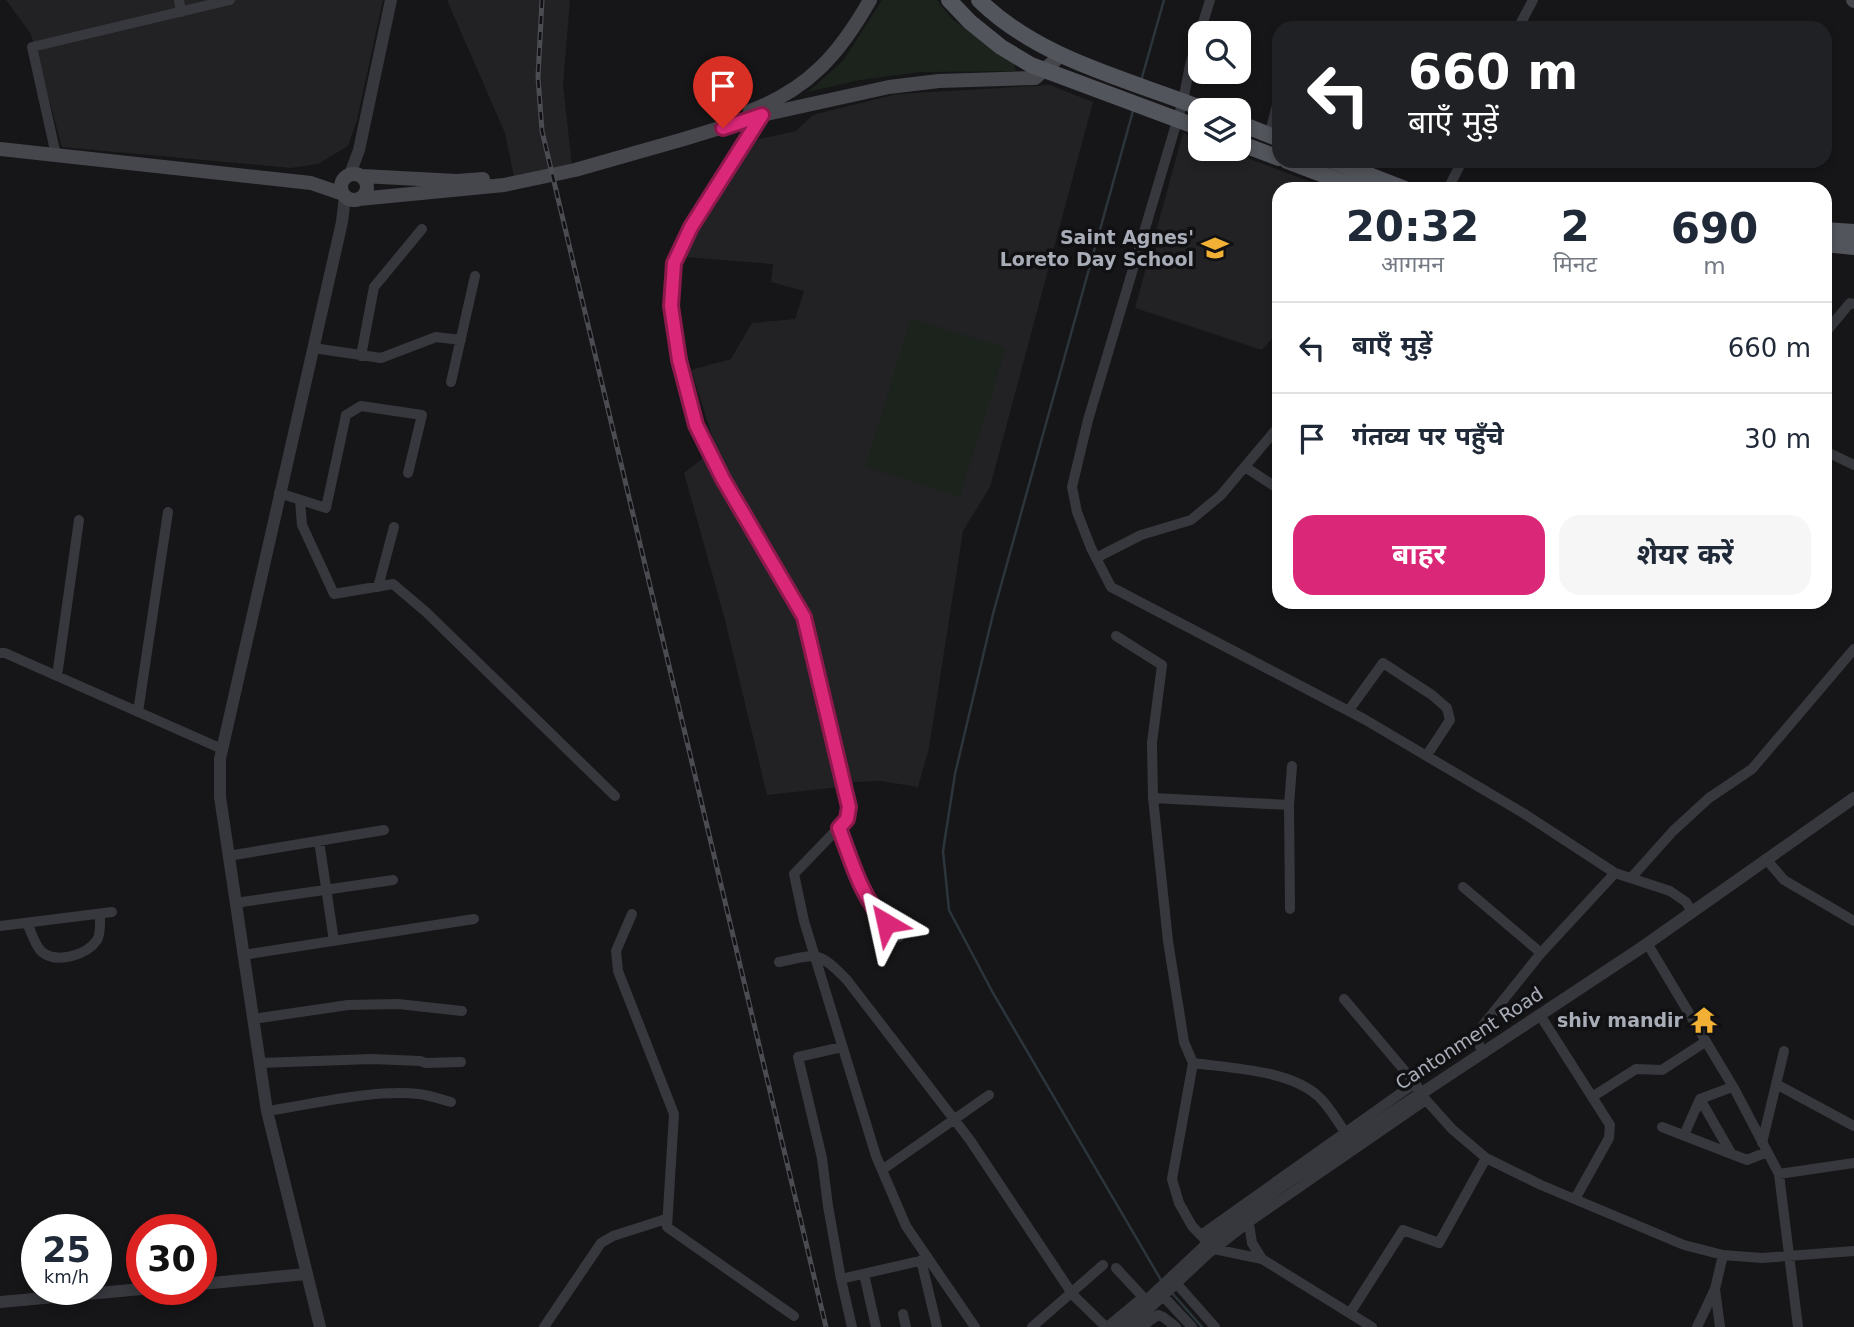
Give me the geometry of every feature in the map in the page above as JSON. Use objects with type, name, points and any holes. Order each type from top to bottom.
[{"type":"main road","points":[[311,183],[354,175],[457,181],[502,177],[581,161],[727,119],[763,106],[801,85],[830,60],[850,35],[869,0]]},
{"type":"main road","points":[[950,0],[978,29],[1031,65],[1188,124]]},
{"type":"main road","points":[[986,3],[1022,34],[1061,55],[1188,103]]},
{"type":"main road","points":[[0,149],[311,183],[351,198],[464,190],[516,182],[623,156],[762,115],[889,87],[939,81],[1035,78],[1061,55]]},
{"type":"main road","points":[[1251,128],[1272,136]]},
{"type":"main road","points":[[1251,148],[1272,155]]},
{"type":"main road","points":[[1306,168],[1342,182]]},
{"type":"main road","points":[[1351,168],[1387,182]]},
{"type":"main road","points":[[351,198],[340,184],[354,175]]},
{"type":"main road","points":[[351,198],[367,188],[354,175]]},
{"type":"main road","points":[[1832,230],[1854,232]]},
{"type":"main road","points":[[1832,245],[1854,247]]},
{"type":"street","points":[[179,0],[181,12]]},
{"type":"street","points":[[56,155],[32,47],[230,0]]},
{"type":"street","points":[[354,175],[391,0]]},
{"type":"street","points":[[1210,0],[1190,65],[1183,101],[1088,420],[1072,487],[1077,512],[1111,587],[1349,710],[1523,813],[1615,873],[1670,891],[1686,902],[1692,912]]},
{"type":"street","points":[[1522,21],[1533,0]]},
{"type":"street","points":[[978,29],[986,3]]},
{"type":"street","points":[[762,115],[691,227],[674,263],[671,306],[679,360],[696,425],[723,479],[804,617],[849,807],[847,819],[794,874],[804,921],[842,1047],[882,1170],[906,1226],[925,1259],[974,1326]]},
{"type":"street","points":[[320,1327],[267,1111],[220,797],[222,749],[342,222],[351,198]]},
{"type":"street","points":[[361,356],[374,287],[422,229]]},
{"type":"street","points":[[451,382],[475,276]]},
{"type":"street","points":[[1832,325],[1850,303],[1854,304]]},
{"type":"street","points":[[313,348],[381,358],[436,337],[461,340]]},
{"type":"street","points":[[279,493],[326,508],[346,415],[361,406],[422,415],[408,472]]},
{"type":"street","points":[[1096,558],[1141,535],[1191,520],[1221,495],[1272,434]]},
{"type":"street","points":[[1832,454],[1854,465]]},
{"type":"street","points":[[1245,467],[1272,484]]},
{"type":"street","points":[[300,499],[302,525],[334,594],[393,584],[426,612],[615,796]]},
{"type":"street","points":[[138,712],[168,512]]},
{"type":"street","points":[[57,676],[79,520]]},
{"type":"street","points":[[378,587],[394,527]]},
{"type":"street","points":[[1116,636],[1162,665],[1152,743],[1153,798],[1168,942],[1184,1042],[1193,1063],[1172,1179],[1179,1203],[1192,1226],[1214,1249],[1262,1259],[1372,1327]]},
{"type":"street","points":[[1631,878],[1672,831],[1709,798],[1752,769],[1854,649]]},
{"type":"street","points":[[0,653],[222,749]]},
{"type":"street","points":[[1349,710],[1382,663],[1432,695],[1447,708],[1450,720],[1427,755]]},
{"type":"street","points":[[1290,909],[1289,804],[1292,766]]},
{"type":"street","points":[[1153,798],[1289,804]]},
{"type":"street","name":"Cantonment Road","points":[[1119,1327],[1215,1237],[1280,1187],[1647,943],[1854,798]]},
{"type":"street","points":[[839,828],[861,886],[873,909],[900,937]]},
{"type":"street","points":[[228,856],[384,830]]},
{"type":"street","points":[[319,841],[334,941]]},
{"type":"street","points":[[1766,859],[1784,880],[1854,921]]},
{"type":"street","points":[[1483,1054],[1477,1039],[1480,1029],[1541,953],[1615,873]]},
{"type":"street","points":[[235,903],[393,880]]},
{"type":"street","points":[[1463,887],[1541,953]]},
{"type":"street","points":[[0,926],[112,912]]},
{"type":"street","points":[[27,923],[42,952],[68,958],[92,946],[99,938],[100,914]]},
{"type":"street","points":[[632,914],[616,951],[618,971],[674,1114],[667,1227],[794,1316]]},
{"type":"street","points":[[243,955],[474,919]]},
{"type":"street","points":[[1647,943],[1732,1087],[1779,1174],[1798,1327]]},
{"type":"street","points":[[779,962],[814,955],[830,961],[848,980],[954,1119],[1071,1292],[1107,1327],[1143,1297],[1116,1268]]},
{"type":"street","points":[[1344,999],[1452,1129],[1486,1158],[1684,1245],[1723,1255],[1762,1258],[1854,1251]]},
{"type":"street","points":[[253,1019],[348,1005],[398,1004],[462,1011]]},
{"type":"street","points":[[1540,1015],[1610,1125],[1609,1138],[1575,1199]]},
{"type":"street","points":[[1592,1097],[1636,1069],[1662,1070],[1706,1042]]},
{"type":"street","points":[[842,1047],[798,1057],[822,1158],[828,1206],[852,1327]]},
{"type":"street","points":[[1662,1127],[1747,1160],[1764,1148],[1784,1051]]},
{"type":"street","points":[[260,1063],[372,1059],[426,1063],[461,1062]]},
{"type":"street","points":[[1193,1063],[1266,1073],[1303,1085],[1320,1097],[1345,1132]]},
{"type":"street","points":[[1776,1084],[1854,1126]]},
{"type":"street","points":[[1684,1135],[1700,1099],[1732,1087]]},
{"type":"street","points":[[1201,1235],[1345,1132],[1421,1092]]},
{"type":"street","points":[[1130,1327],[1214,1249],[1421,1092]]},
{"type":"street","points":[[267,1111],[398,1094],[420,1094],[451,1102]]},
{"type":"street","points":[[882,1170],[989,1096]]},
{"type":"street","points":[[1700,1099],[1731,1154]]},
{"type":"street","points":[[1350,1313],[1403,1230],[1440,1242],[1486,1158]]},
{"type":"street","points":[[1779,1174],[1854,1163]]},
{"type":"street","points":[[1247,1202],[1252,1243],[1262,1259]]},
{"type":"street","points":[[544,1327],[601,1243],[613,1236],[666,1219]]},
{"type":"street","points":[[1697,1327],[1715,1289],[1723,1255]]},
{"type":"street","points":[[841,1279],[925,1259]]},
{"type":"street","points":[[925,1259],[937,1327]]},
{"type":"street","points":[[1032,1327],[1103,1265]]},
{"type":"street","points":[[217,1282],[306,1274]]},
{"type":"street","points":[[864,1274],[876,1327]]},
{"type":"street","points":[[1176,1283],[1215,1327]]},
{"type":"street","points":[[1715,1289],[1720,1327]]},
{"type":"street","points":[[0,1302],[126,1290]]},
{"type":"street","points":[[1163,1296],[1192,1327]]},
{"type":"street","points":[[903,1314],[906,1327]]},
{"type":"street","points":[[1141,1327],[1158,1315],[1176,1327]]},
{"type":"shaded area","points":[[6,0],[383,0],[357,120],[348,146],[318,164],[291,168],[62,147],[31,34]]},
{"type":"shaded area","points":[[447,0],[570,0],[563,85],[572,166],[515,182],[505,133]]},
{"type":"shaded area","points":[[882,0],[937,0],[952,19],[1014,63],[1016,71],[921,72],[860,80],[808,92],[843,61]]},
{"type":"shaded area","points":[[1050,85],[1093,102],[990,487],[963,531],[929,748],[918,787],[881,781],[852,782],[813,617],[720,461],[691,370],[731,359],[752,323],[795,319],[804,291],[771,282],[773,264],[684,257],[696,230],[755,140],[796,131],[813,115],[897,94]]},
{"type":"shaded area","name":"Saint Agnes' Loreto Day School","points":[[1183,133],[1188,135],[1188,161],[1251,159],[1311,182],[1272,182],[1272,339],[1262,350],[1135,308]]},
{"type":"shaded area","points":[[911,318],[1006,348],[960,497],[865,467]]},
{"type":"shaded area","points":[[703,458],[803,631],[840,787],[767,795],[724,616],[684,473]]},
{"type":"waterway","points":[[1141,81],[1164,0]]},
{"type":"waterway","points":[[1133,111],[993,614],[955,774],[943,851],[949,910],[993,993],[1161,1280]]},
{"type":"waterway","points":[[1172,1293],[1202,1327]]},
{"type":"railway","points":[[542,0],[538,77],[542,131],[826,1327]]},
{"type":"place","name":"Saint Agnes' Loreto Day School","points":[[1215,248]]},
{"type":"place","name":"shiv mandir","points":[[1704,1020]]},
{"type":"route","points":[[723,128],[762,115],[691,227],[674,263],[671,306],[679,360],[696,425],[723,479],[804,617],[849,807],[847,819],[839,828],[861,886],[873,909],[886,923]]}]
